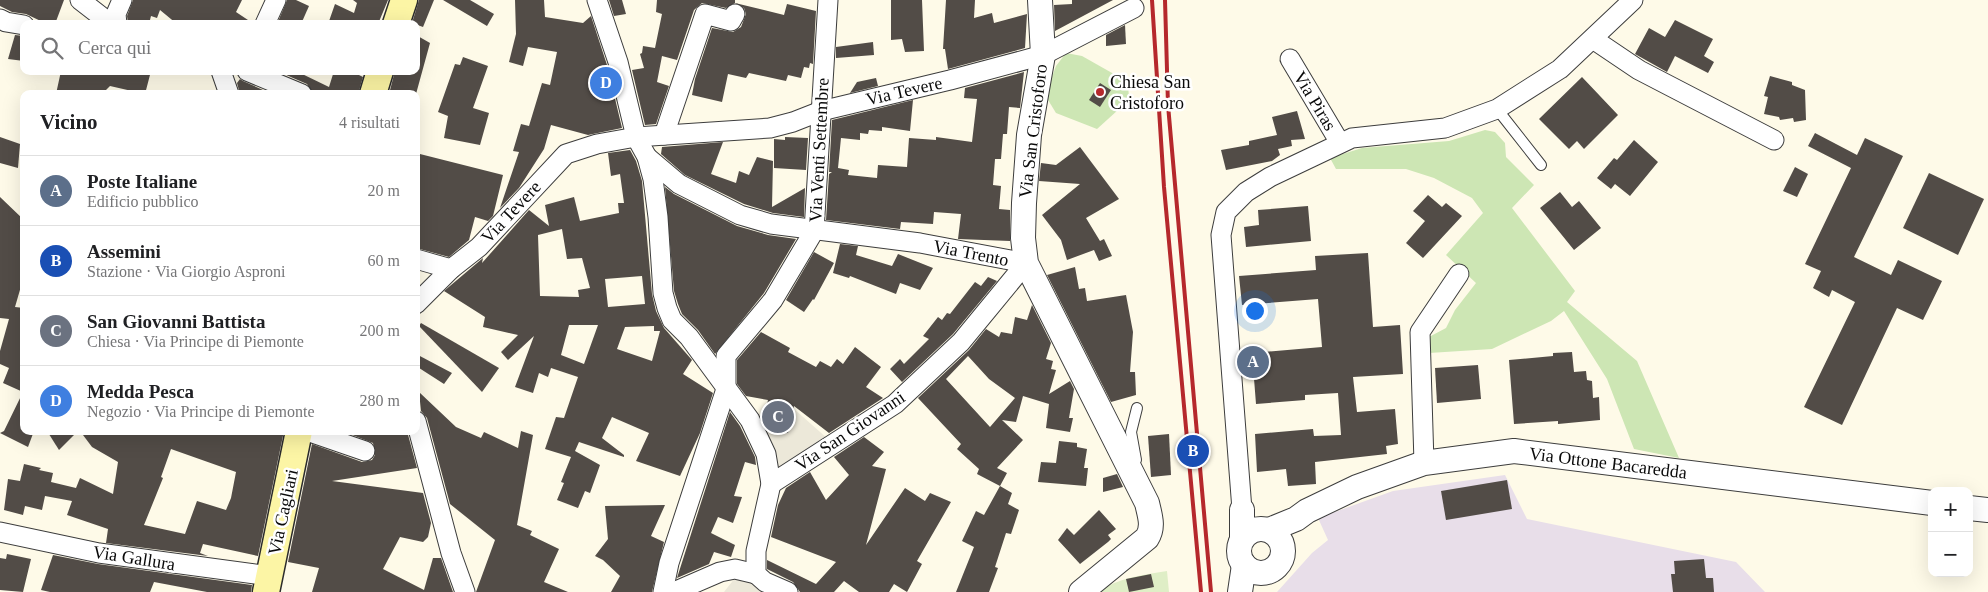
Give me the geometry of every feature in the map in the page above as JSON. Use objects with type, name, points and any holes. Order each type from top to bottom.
[{"type":"main road","points":[[397,20],[404,0]]},
{"type":"main road","points":[[374,90],[379,75]]},
{"type":"main road","name":"Via Cagliari","points":[[268,584],[298,435]]},
{"type":"street","points":[[80,0],[106,20]]},
{"type":"street","points":[[117,20],[116,14],[122,0]]},
{"type":"street","points":[[267,20],[276,0]]},
{"type":"street","points":[[597,0],[618,62],[636,137],[647,157],[653,179],[658,217],[663,293],[667,308],[672,320],[688,337],[750,420],[766,454],[771,484],[756,551],[763,583]]},
{"type":"street","name":"Via Venti Settembre","points":[[663,592],[669,563],[726,389],[726,356],[773,300],[814,231],[828,0]]},
{"type":"street","name":"Via San Cristoforo","points":[[1026,263],[1023,238],[1024,202],[1029,135],[1042,55],[1040,0]]},
{"type":"street","points":[[1264,535],[1238,552],[1247,579],[1271,571],[1281,561],[1264,535],[1242,510],[1220,235],[1226,212],[1246,192],[1270,177],[1352,138],[1446,128],[1497,109],[1560,69],[1633,0]]},
{"type":"street","name":"Via Tevere","points":[[420,300],[451,269],[479,247],[566,154],[597,144],[636,137],[770,128],[794,122],[820,111],[950,80],[1042,55],[1134,8]]},
{"type":"street","points":[[664,135],[704,14],[731,21],[735,14]]},
{"type":"street","points":[[1593,39],[1639,70],[1774,140]]},
{"type":"street","name":"Via Piras","points":[[1290,59],[1340,143]]},
{"type":"street","points":[[222,75],[228,90]]},
{"type":"street","points":[[257,75],[292,90]]},
{"type":"street","name":"Via Trento","points":[[647,157],[679,184],[740,215],[771,224],[814,231],[920,243],[1026,263],[1149,513]]},
{"type":"street","points":[[420,260],[451,269]]},
{"type":"street","name":"Via San Giovanni","points":[[771,484],[896,404],[961,342],[1026,263]]},
{"type":"street","points":[[1424,463],[1420,332],[1459,274]]},
{"type":"street","points":[[319,435],[365,451]]},
{"type":"street","points":[[420,435],[451,552],[465,592]]},
{"type":"street","name":"Via Ottone Bacaredda","points":[[1264,535],[1296,519],[1307,511],[1357,487],[1424,463],[1514,451],[1928,503]]},
{"type":"street","points":[[1973,508],[1988,510]]},
{"type":"street","points":[[1081,592],[1146,538],[1151,531],[1149,513]]},
{"type":"street","name":"Via Gallura","points":[[0,532],[99,553],[268,584]]},
{"type":"street","points":[[674,592],[720,572],[735,569],[763,583],[788,592]]},
{"type":"lane","points":[[1497,109],[1542,165]]},
{"type":"lane","points":[[1137,408],[1131,432],[1132,445],[1149,513]]},
{"type":"shaded area","points":[[794,409],[828,439],[782,468],[776,468],[762,426],[788,433]]},
{"type":"shaded area","points":[[1505,475],[1527,519],[1736,562],[1765,592],[1277,592],[1312,553],[1328,540],[1318,518],[1393,491]]},
{"type":"shaded area","points":[[735,578],[748,581],[761,592],[724,592]]},
{"type":"green space","points":[[1066,53],[1082,56],[1128,82],[1129,100],[1097,129],[1056,113],[1045,95],[1056,66]]},
{"type":"green space","points":[[1485,130],[1495,132],[1505,143],[1506,157],[1534,185],[1512,208],[1575,291],[1567,302],[1637,361],[1679,458],[1634,449],[1607,379],[1564,311],[1551,321],[1492,349],[1429,353],[1429,337],[1446,328],[1455,310],[1476,283],[1446,255],[1483,213],[1472,198],[1434,178],[1406,169],[1336,169],[1330,158],[1362,148],[1449,141]]},
{"type":"green space","points":[[1167,571],[1169,592],[1097,592],[1122,580]]},
{"type":"building","points":[[0,0],[64,0],[56,20],[39,20],[26,14],[12,12],[0,6]]},
{"type":"building","points":[[133,0],[242,0],[236,12],[248,20],[172,20],[160,10],[157,18],[151,16],[150,20],[128,20],[127,16]]},
{"type":"building","points":[[287,0],[296,0],[309,6],[303,20],[279,20]]},
{"type":"building","points":[[353,0],[388,0],[380,20],[329,20],[335,4],[354,13],[357,3]]},
{"type":"building","points":[[419,0],[434,0],[423,27],[420,26],[420,20],[413,20]]},
{"type":"building","points":[[443,0],[470,0],[494,14],[487,26]]},
{"type":"building","points":[[515,0],[544,0],[545,17],[583,23],[591,16],[607,65],[622,128],[588,135],[551,125],[544,149],[519,188],[500,208],[519,152],[513,151],[521,124],[529,126],[542,83],[550,85],[557,52],[528,47],[523,66],[509,62],[516,34]]},
{"type":"building","points":[[609,0],[622,0],[626,14],[614,16]]},
{"type":"building","points":[[657,0],[735,0],[735,3],[726,8],[702,3],[694,10],[677,60],[662,56],[657,82],[669,86],[656,124],[645,125],[632,70],[644,68],[640,54],[642,53],[643,46],[655,48],[662,14],[656,12]]},
{"type":"building","points":[[891,0],[922,0],[924,51],[905,52],[902,39],[891,40]]},
{"type":"building","points":[[946,0],[975,0],[974,18],[992,13],[994,23],[1027,14],[1025,48],[948,69],[945,49],[943,49]]},
{"type":"building","points":[[1072,0],[1113,0],[1055,31],[1054,5],[1072,4]]},
{"type":"building","points":[[735,3],[784,15],[787,4],[816,11],[813,64],[810,63],[809,68],[804,67],[801,78],[788,75],[786,81],[749,73],[746,78],[728,74],[722,102],[692,95],[695,79],[712,28],[733,32],[741,27],[746,14],[744,8]]},
{"type":"building","points":[[1675,20],[1713,39],[1704,56],[1714,62],[1708,73],[1675,56],[1667,72],[1635,54],[1649,28],[1665,37]]},
{"type":"building","points":[[1125,25],[1126,44],[1106,46],[1106,35]]},
{"type":"building","points":[[15,35],[20,36],[20,60],[8,59]]},
{"type":"building","points":[[420,37],[430,43],[417,90],[390,90],[394,75],[420,75]]},
{"type":"building","points":[[873,42],[874,55],[836,58],[836,47]]},
{"type":"building","points":[[463,57],[488,66],[473,108],[489,113],[480,145],[444,138],[448,116],[438,112],[455,64],[460,65]]},
{"type":"building","points":[[1024,72],[1020,108],[1009,107],[1007,134],[1003,134],[1001,159],[995,159],[993,185],[1001,186],[999,209],[1010,210],[1010,241],[958,239],[961,214],[934,212],[933,224],[901,222],[900,229],[826,220],[829,174],[832,172],[829,172],[832,120],[913,100],[910,131],[882,127],[882,131],[869,130],[868,134],[860,133],[860,140],[841,138],[838,168],[849,170],[848,175],[877,178],[878,165],[907,167],[909,138],[936,140],[936,137],[972,142],[977,99],[964,98],[965,88]]},
{"type":"building","points":[[60,75],[150,75],[146,90],[128,90],[110,86],[106,90],[57,90]]},
{"type":"building","points":[[286,75],[304,75],[329,87],[333,75],[359,75],[363,77],[359,90],[311,90],[307,84]]},
{"type":"building","points":[[1770,76],[1792,82],[1792,85],[1805,90],[1806,120],[1794,122],[1793,118],[1780,120],[1779,117],[1764,114],[1768,97],[1764,96]]},
{"type":"building","points":[[1582,77],[1618,115],[1584,149],[1577,141],[1569,149],[1539,119]]},
{"type":"building","points":[[876,78],[878,86],[850,93],[857,82]]},
{"type":"building","points":[[240,79],[263,90],[239,90],[237,83]]},
{"type":"building","name":"Chiesa San Cristoforo","points":[[1100,83],[1111,90],[1100,107],[1089,100]]},
{"type":"building","points":[[1297,111],[1305,139],[1291,140],[1292,146],[1278,149],[1280,155],[1272,161],[1226,170],[1221,150],[1249,145],[1249,141],[1277,135],[1272,117]]},
{"type":"building","points":[[1815,133],[1857,155],[1865,138],[1903,156],[1854,257],[1891,275],[1898,260],[1942,281],[1923,320],[1897,308],[1842,425],[1804,407],[1855,302],[1832,290],[1829,297],[1813,288],[1821,271],[1805,264],[1851,168],[1808,146]]},
{"type":"building","points":[[0,137],[20,144],[18,168],[0,163]]},
{"type":"building","points":[[785,137],[808,138],[806,170],[774,168],[774,139],[785,140]]},
{"type":"building","points":[[1634,140],[1658,162],[1630,196],[1615,184],[1611,189],[1597,178],[1614,158],[1617,160]]},
{"type":"building","points":[[723,142],[711,174],[736,183],[739,171],[749,175],[757,157],[773,161],[772,207],[805,188],[804,217],[773,213],[744,204],[685,175],[661,154],[662,147]]},
{"type":"building","points":[[1080,147],[1119,199],[1086,218],[1100,241],[1104,239],[1112,256],[1099,261],[1094,250],[1067,260],[1061,240],[1042,215],[1080,184],[1039,181],[1041,163],[1056,165]]},
{"type":"building","points":[[630,150],[636,161],[642,181],[652,294],[656,311],[664,328],[692,360],[683,374],[713,393],[700,433],[680,476],[636,461],[649,433],[612,417],[602,438],[624,455],[624,457],[579,442],[575,451],[600,465],[590,493],[585,491],[578,508],[557,500],[564,483],[561,482],[571,457],[545,449],[556,417],[564,418],[578,377],[551,368],[548,377],[539,373],[533,393],[515,387],[534,336],[508,360],[501,352],[518,335],[483,327],[485,317],[444,291],[483,258],[482,263],[529,210],[549,226],[545,205],[574,197],[580,221],[619,213],[618,203],[624,203],[620,174],[611,176],[608,153]],"holes":[[[562,229],[567,259],[582,258],[590,288],[578,290],[579,297],[540,296],[538,235]],[[642,276],[645,304],[608,307],[605,279]],[[569,325],[598,325],[584,364],[561,355]],[[654,326],[654,331],[660,331],[652,361],[617,349],[625,327]]]},
{"type":"building","points":[[420,154],[503,175],[493,216],[488,221],[475,217],[469,240],[449,257],[420,249]]},
{"type":"building","points":[[1795,167],[1808,174],[1797,197],[1783,191]]},
{"type":"building","points":[[1929,173],[1984,199],[1958,255],[1903,228]]},
{"type":"building","points":[[665,187],[674,194],[737,226],[768,235],[796,239],[764,293],[715,354],[698,330],[682,314],[674,291]]},
{"type":"building","points":[[1560,192],[1572,207],[1579,201],[1601,228],[1574,250],[1540,208]]},
{"type":"building","points":[[1428,195],[1442,207],[1446,203],[1462,216],[1423,258],[1406,243],[1425,221],[1413,211]]},
{"type":"building","points":[[0,197],[20,216],[20,290],[15,307],[20,308],[20,391],[3,383],[9,368],[0,364],[0,351],[9,319],[0,318]]},
{"type":"building","points":[[1308,206],[1311,241],[1246,247],[1244,227],[1259,225],[1258,210]]},
{"type":"building","points":[[840,244],[858,246],[856,255],[892,266],[898,254],[933,268],[920,290],[900,283],[896,294],[850,276],[849,278],[833,273]]},
{"type":"building","points":[[814,252],[834,263],[814,300],[804,312],[786,300]]},
{"type":"building","points":[[1368,253],[1373,327],[1400,325],[1403,374],[1353,377],[1357,412],[1395,409],[1398,444],[1386,446],[1387,454],[1315,462],[1316,484],[1288,486],[1286,469],[1257,472],[1255,434],[1313,429],[1314,436],[1341,435],[1338,393],[1305,395],[1305,400],[1256,404],[1252,353],[1322,347],[1318,299],[1242,305],[1239,276],[1316,270],[1315,256]]},
{"type":"building","points":[[1075,267],[1079,289],[1085,288],[1087,301],[1126,295],[1133,332],[1130,372],[1135,372],[1136,395],[1111,402],[1047,275]]},
{"type":"building","points":[[988,277],[997,281],[953,334],[902,382],[890,369],[900,359],[904,364],[929,339],[923,336],[938,317],[942,320],[947,313],[950,314],[975,282],[981,286]]},
{"type":"building","points":[[1032,305],[1051,343],[1046,359],[1053,361],[1051,369],[1056,370],[1049,394],[1070,381],[1074,389],[1069,418],[1073,418],[1070,432],[1046,428],[1049,404],[1023,396],[1016,422],[1002,420],[1023,440],[997,468],[1007,473],[1000,486],[977,474],[979,469],[957,449],[961,444],[918,398],[969,350],[986,329],[999,337],[1001,332],[1012,334],[1015,317],[1027,320]],"holes":[[[968,356],[989,379],[1015,398],[990,427],[946,379]]]},
{"type":"building","points":[[421,323],[499,368],[482,392],[420,327]]},
{"type":"building","points":[[761,332],[790,348],[788,352],[816,367],[820,361],[831,367],[837,359],[843,364],[855,347],[881,367],[866,387],[883,398],[829,433],[794,406],[788,433],[765,426],[763,421],[768,400],[746,396],[737,384],[737,360]]},
{"type":"building","points":[[1572,352],[1574,372],[1586,371],[1587,380],[1592,381],[1593,398],[1599,397],[1600,420],[1558,424],[1558,421],[1514,424],[1509,360],[1553,356],[1553,353]]},
{"type":"building","points":[[420,356],[452,373],[444,384],[420,369]]},
{"type":"building","points":[[1478,365],[1481,399],[1437,403],[1435,368]]},
{"type":"building","points":[[420,393],[456,427],[481,438],[484,432],[518,448],[521,431],[533,435],[517,525],[532,531],[530,535],[559,549],[544,582],[568,592],[476,592],[495,540],[450,504],[427,418],[421,411]]},
{"type":"building","points":[[20,398],[20,435],[32,435],[28,447],[0,433],[4,431]]},
{"type":"building","points":[[730,412],[740,426],[755,457],[756,465],[745,462],[734,496],[742,497],[733,523],[718,517],[711,533],[735,545],[731,557],[714,552],[709,564],[677,578]]},
{"type":"building","points":[[1169,434],[1171,475],[1151,477],[1148,436]]},
{"type":"building","points":[[50,435],[74,435],[59,450]]},
{"type":"building","points":[[83,435],[283,435],[258,556],[203,544],[200,553],[208,556],[106,543],[108,529],[67,515],[72,501],[45,496],[42,510],[25,506],[23,515],[4,510],[8,479],[20,481],[24,464],[53,473],[51,482],[76,488],[80,478],[113,494],[118,462],[92,447]],"holes":[[[171,449],[236,472],[231,498],[226,510],[197,501],[185,534],[144,525],[163,478],[161,477]]]},
{"type":"building","points":[[352,435],[408,435],[417,468],[332,481],[423,493],[431,523],[428,537],[423,542],[400,537],[383,569],[424,590],[433,558],[441,558],[453,592],[312,592],[319,568],[288,562],[312,444],[362,462],[372,460],[375,455],[373,443]]},
{"type":"building","points":[[864,437],[884,452],[872,466],[886,469],[866,545],[905,488],[925,501],[930,493],[951,502],[917,561],[922,564],[907,592],[894,584],[889,592],[859,592],[844,581],[834,592],[800,592],[793,582],[767,569],[767,560],[816,584],[836,562],[771,537],[778,505],[786,488],[810,472],[826,500],[849,475],[834,457]]},
{"type":"building","points":[[1059,441],[1077,443],[1077,447],[1087,449],[1084,468],[1088,468],[1086,486],[1038,482],[1041,462],[1056,463]]},
{"type":"building","points":[[1117,474],[1123,487],[1103,492],[1103,478]]},
{"type":"building","points":[[1507,480],[1512,509],[1446,520],[1441,491]]},
{"type":"building","points":[[1000,486],[1012,493],[1008,504],[1019,510],[1011,534],[1006,533],[995,567],[998,568],[989,592],[956,592],[974,547],[962,541],[976,511],[984,515]]},
{"type":"building","points":[[665,505],[651,536],[664,542],[652,592],[611,592],[620,576],[603,560],[595,556],[608,539],[605,506]]},
{"type":"building","points":[[1099,510],[1116,529],[1108,535],[1111,539],[1108,542],[1080,564],[1058,540],[1067,528],[1074,535]]},
{"type":"building","points":[[7,554],[31,559],[23,592],[0,590],[0,558],[6,559]]},
{"type":"building","points":[[53,555],[98,564],[252,585],[251,592],[207,592],[154,582],[150,592],[50,592],[41,590]]},
{"type":"building","points":[[1704,559],[1706,578],[1713,578],[1714,592],[1673,592],[1671,574],[1675,574],[1674,561]]},
{"type":"building","points":[[1151,574],[1154,587],[1129,592],[1126,579]]},
{"type":"railway","points":[[1152,0],[1164,187],[1201,592]]},
{"type":"railway","points":[[1165,0],[1168,105],[1211,592]]},
{"type":"place","name":"Medda Pesca","points":[[606,83]]},
{"type":"place","name":"Chiesa San Cristoforo","points":[[1100,92]]},
{"type":"place","name":"Poste Italiane","points":[[1253,362]]},
{"type":"place","name":"San Giovanni Battista","points":[[778,417]]},
{"type":"place","name":"Assemini","points":[[1193,451]]}]
